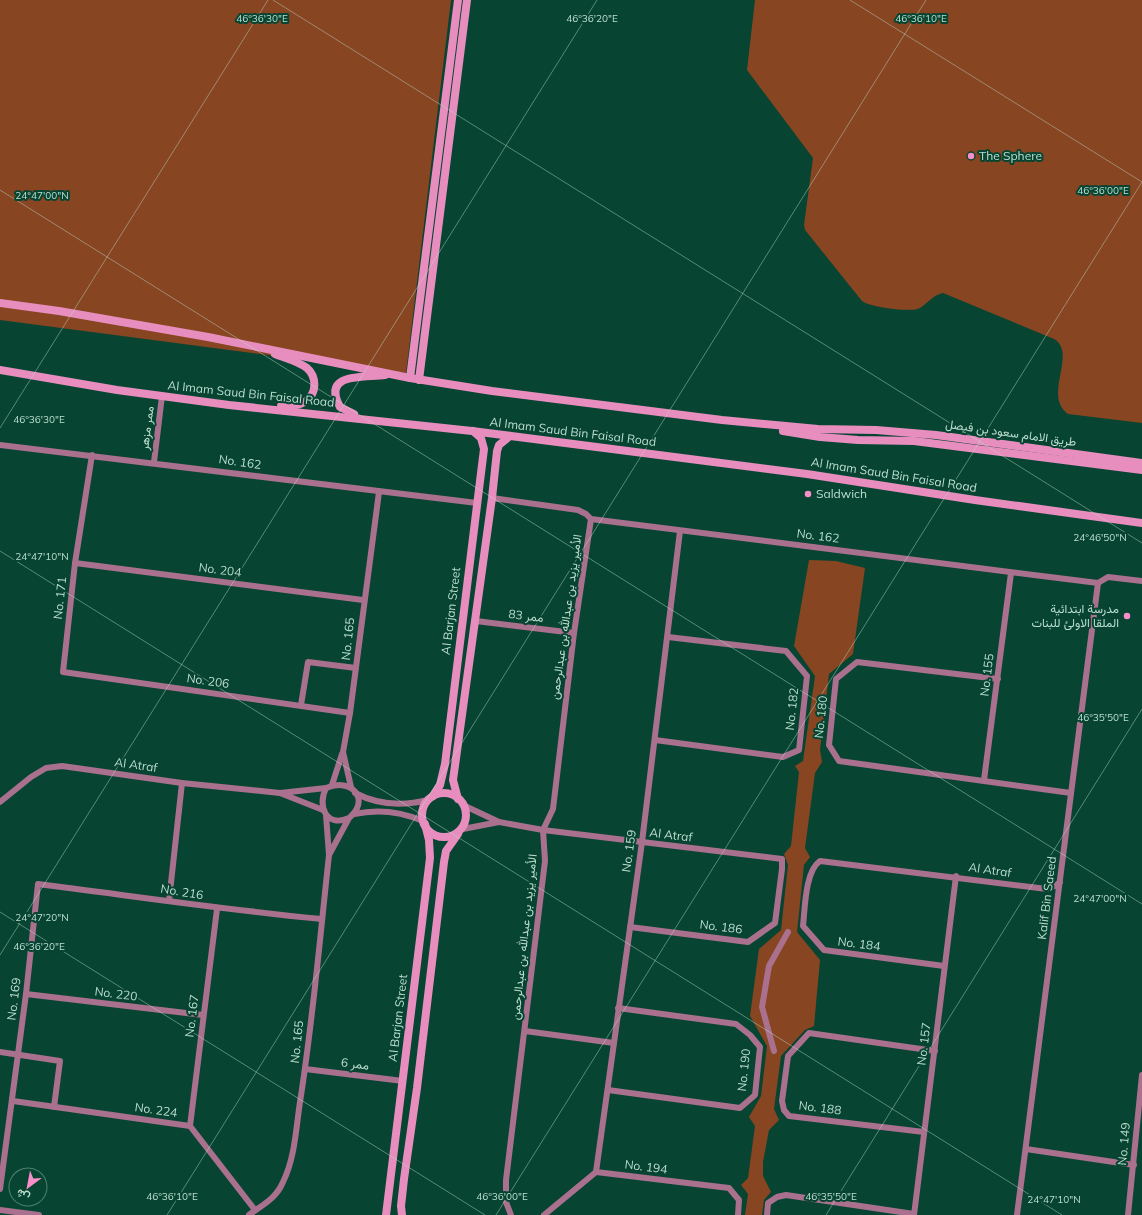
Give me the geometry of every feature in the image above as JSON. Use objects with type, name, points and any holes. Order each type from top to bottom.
[{"type":"main road","points":[[410,378],[458,0]]},
{"type":"main road","points":[[419,380],[467,0]]},
{"type":"main road","points":[[0,303],[59,310],[259,347],[419,380],[650,412],[753,423],[820,437],[858,440],[914,441],[1142,470]]},
{"type":"main road","points":[[247,406],[298,405],[306,402],[314,390],[313,379],[308,369],[259,347]]},
{"type":"main road","name":"Al Imam Saud Bin Faisal Road","points":[[0,370],[162,396],[472,431],[807,474],[1142,522]]},
{"type":"main road","points":[[364,418],[346,412],[340,407],[334,392],[336,386],[342,380],[352,377],[392,374]]},
{"type":"main road","name":"طريق الامام سعود بن فيصل","points":[[753,423],[818,429],[876,430],[957,438],[1142,463]]},
{"type":"main road","name":"Al Barjan Street","points":[[430,798],[440,785],[445,764],[484,449],[481,438],[472,431]]},
{"type":"main road","name":"Al Barjan Street","points":[[458,799],[453,780],[476,621],[497,451],[499,445],[510,436]]},
{"type":"main road","points":[[402,1215],[401,1206],[404,1179],[444,862],[446,851],[460,832],[468,814],[466,806],[458,799],[445,793],[430,798],[422,810],[424,822],[432,834],[439,837],[447,837],[460,832]]},
{"type":"main road","name":"Al Barjan Street","points":[[386,1215],[430,858],[429,840],[424,822]]},
{"type":"street","name":"ممر مزهر","points":[[154,462],[162,396]]},
{"type":"street","name":"No. 162","points":[[0,446],[154,462],[379,492],[477,502]]},
{"type":"street","name":"No. 171","points":[[63,672],[75,563],[92,455]]},
{"type":"street","name":"No. 165","points":[[351,788],[343,752],[350,713],[379,492]]},
{"type":"street","name":"No. 162","points":[[492,498],[578,510],[586,514],[591,519],[680,531],[816,546],[1011,573],[1098,583],[1108,577],[1142,581]]},
{"type":"street","name":"الأمير يزيد بن عبدالله بن عبدالرحمن","points":[[511,1215],[506,1202],[506,1180],[545,861],[543,830],[553,809],[574,633],[591,519]]},
{"type":"street","name":"No. 159","points":[[596,1172],[642,842],[680,531]]},
{"type":"street","name":"No. 204","points":[[75,563],[364,600]]},
{"type":"street","name":"No. 155","points":[[984,780],[1011,573]]},
{"type":"street","name":"Kalif Bin Saeed","points":[[1017,1215],[1098,583]]},
{"type":"street","name":"ممر 83","points":[[476,621],[574,633]]},
{"type":"street","name":"No. 182","points":[[655,740],[782,757],[799,750],[807,676],[786,651],[668,637]]},
{"type":"street","points":[[301,705],[308,662],[356,668]]},
{"type":"street","name":"No. 180","points":[[998,679],[857,662],[836,679],[829,745],[839,761],[1071,793]]},
{"type":"street","name":"No. 206","points":[[63,672],[350,713]]},
{"type":"street","points":[[329,855],[325,812],[321,799],[329,786],[343,752]]},
{"type":"street","name":"Al Atraf","points":[[0,802],[31,777],[46,768],[62,766],[182,783],[280,793],[329,786]]},
{"type":"street","points":[[169,900],[182,783]]},
{"type":"street","points":[[329,786],[343,784],[351,788],[355,793],[358,802],[352,816],[329,855]]},
{"type":"street","name":"Al Atraf","points":[[280,793],[325,812]]},
{"type":"street","points":[[355,793],[367,799],[380,802],[410,805],[430,798]]},
{"type":"street","points":[[466,806],[499,822]]},
{"type":"street","points":[[325,812],[338,820],[370,810],[408,815],[424,822]]},
{"type":"street","points":[[460,832],[499,822]]},
{"type":"street","name":"Al Atraf","points":[[499,822],[543,830],[770,858]]},
{"type":"street","name":"No. 165","points":[[249,1215],[266,1204],[276,1194],[284,1181],[292,1155],[305,1069],[329,855]]},
{"type":"street","name":"No. 186","points":[[630,927],[748,942],[775,923],[782,859],[770,858]]},
{"type":"street","name":"Al Atraf","points":[[820,861],[956,876],[1048,889],[1060,882]]},
{"type":"street","name":"No. 184","points":[[820,861],[814,864],[809,877],[803,926],[824,950],[944,966]]},
{"type":"street","name":"No. 157","points":[[914,1215],[956,876]]},
{"type":"street","name":"No. 216","points":[[38,884],[169,900],[217,908],[322,919]]},
{"type":"street","name":"No. 169","points":[[0,1189],[13,1101],[17,1055],[26,994],[38,884]]},
{"type":"street","name":"No. 167","points":[[190,1126],[217,908]]},
{"type":"street","points":[[774,1051],[762,1007],[769,966],[788,932]]},
{"type":"street","name":"No. 220","points":[[26,994],[203,1015]]},
{"type":"street","name":"No. 190","points":[[608,1090],[740,1108],[755,1095],[760,1047],[750,1035],[736,1024],[618,1008]]},
{"type":"street","points":[[525,1031],[614,1043]]},
{"type":"street","name":"No. 188","points":[[924,1132],[789,1116],[784,1110],[782,1101],[788,1056],[809,1033],[935,1051]]},
{"type":"street","points":[[0,1052],[60,1061],[54,1107]]},
{"type":"street","name":"ممر 6","points":[[305,1069],[403,1081]]},
{"type":"street","name":"No. 149","points":[[1128,1215],[1142,1077]]},
{"type":"street","name":"No. 224","points":[[13,1101],[190,1126],[256,1210]]},
{"type":"street","points":[[1026,1149],[1134,1162],[1142,1161]]},
{"type":"street","points":[[544,1215],[596,1172]]},
{"type":"street","name":"No. 194","points":[[596,1172],[729,1188],[739,1200],[738,1215]]},
{"type":"street","points":[[766,1215],[768,1203],[776,1198],[786,1195],[914,1215]]},
{"type":"street","points":[[0,1210],[39,1215]]},
{"type":"shaded area","points":[[0,0],[451,0],[406,373],[0,320]]},
{"type":"shaded area","points":[[755,0],[1142,0],[1142,423],[1068,414],[1061,406],[1058,397],[1058,386],[1063,354],[1060,346],[1054,339],[943,293],[936,295],[920,308],[909,310],[881,307],[862,301],[805,230],[804,225],[813,158],[747,70]]},
{"type":"shaded area","points":[[809,560],[836,561],[865,568],[853,654],[829,674],[820,750],[822,762],[815,773],[805,848],[810,857],[804,865],[797,932],[820,960],[814,1026],[805,1030],[781,1056],[774,1109],[779,1120],[769,1130],[763,1162],[763,1176],[771,1192],[764,1200],[762,1215],[745,1215],[748,1194],[741,1185],[748,1178],[755,1126],[749,1117],[761,1096],[767,1046],[750,1016],[759,949],[781,930],[788,865],[784,854],[791,846],[799,772],[795,766],[803,761],[815,676],[794,646]]},
{"type":"place","name":"The Sphere","points":[[971,156]]},
{"type":"place","name":"Saldwich","points":[[808,494]]},
{"type":"place","name":"مدرسة ابتدائية الملقا الاولئ للبنات","points":[[1127,616]]}]
